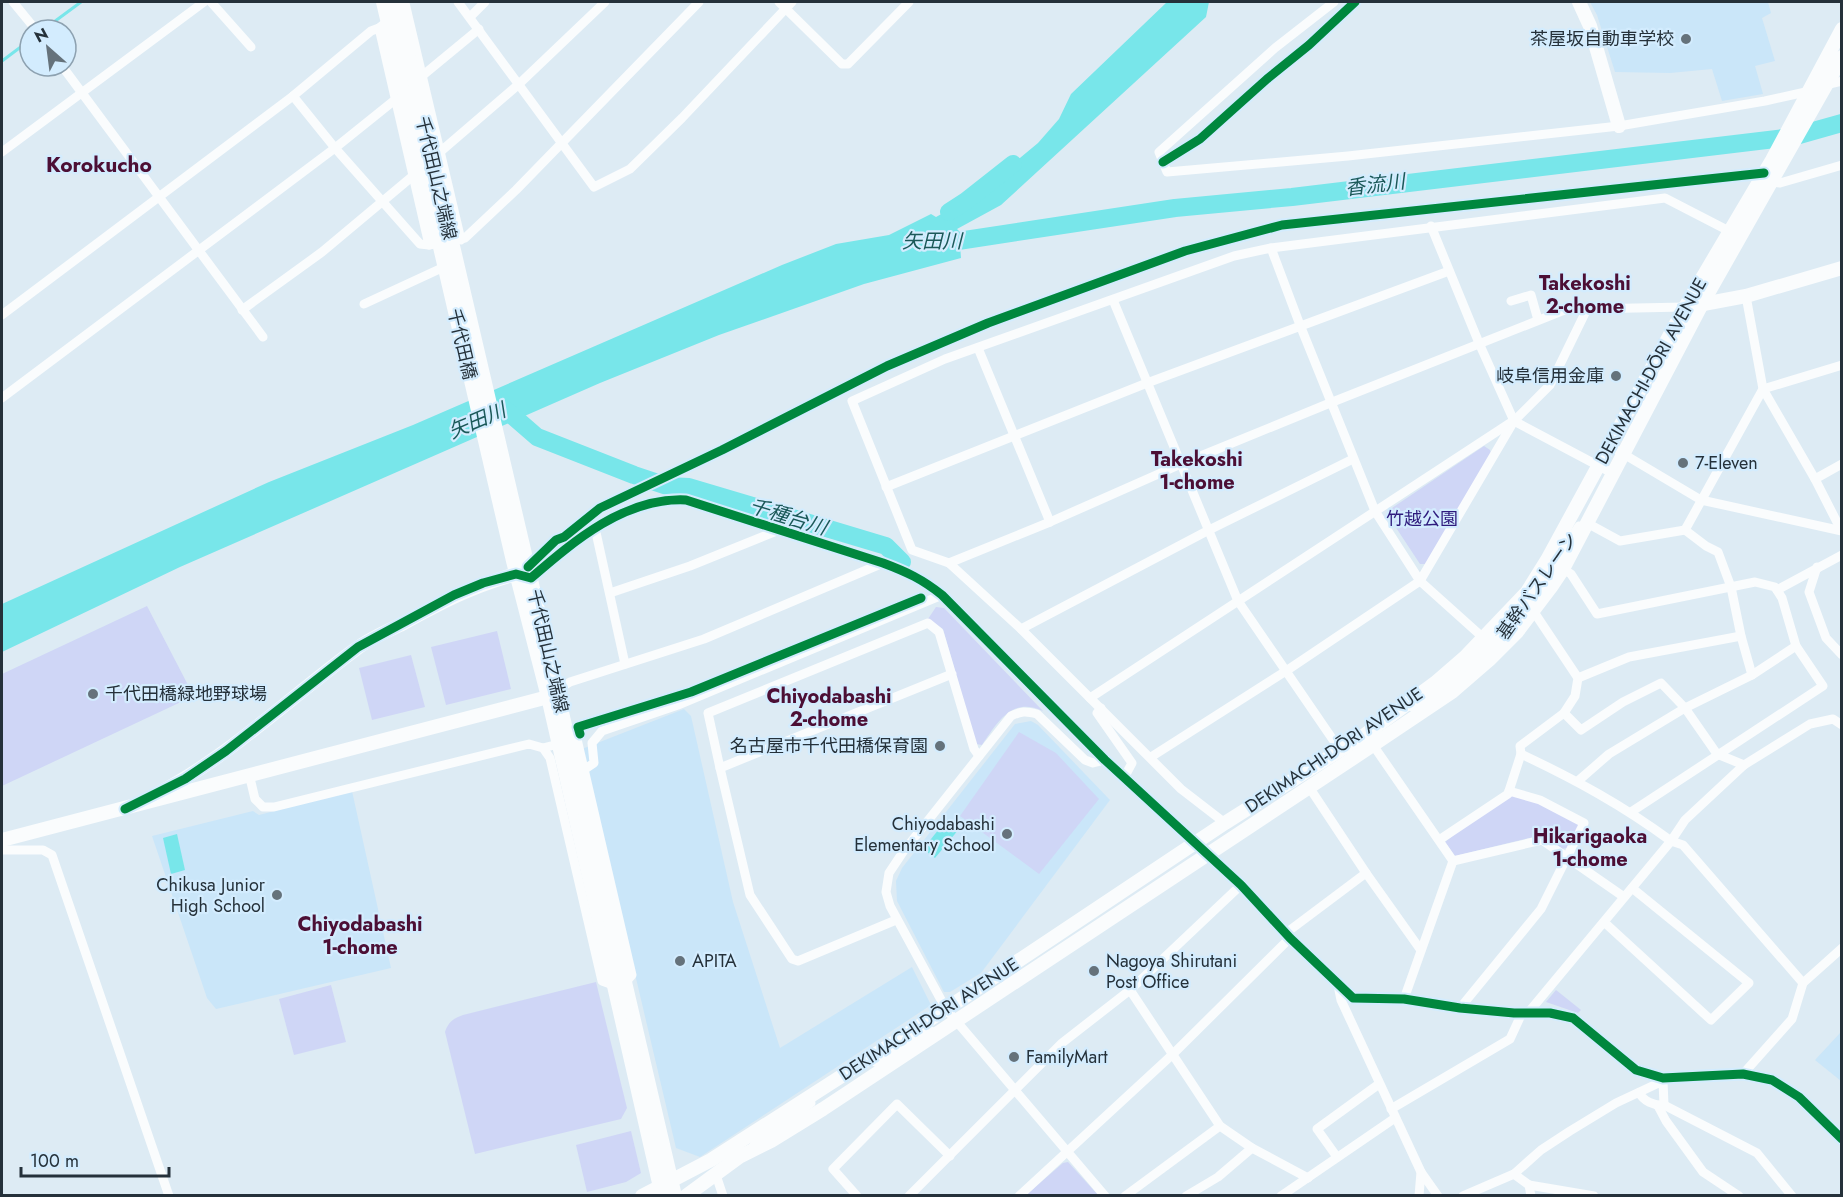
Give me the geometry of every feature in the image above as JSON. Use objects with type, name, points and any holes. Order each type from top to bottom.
[{"type":"main road","name":"千代田山之端線","points":[[383,2],[384,24],[399,43],[524,549],[556,710],[610,943],[651,1141],[671,1190]]},
{"type":"main road","name":"千代田山之端線","points":[[402,2],[399,43],[444,267]]},
{"type":"main road","points":[[1579,2],[1590,26],[1619,126]]},
{"type":"main road","name":"DEKIMACHI-DŌRI AVENUE","points":[[642,1196],[671,1190],[716,1175],[739,1157],[771,1141],[823,1109],[1226,823],[1340,750],[1370,740],[1452,692],[1468,677],[1526,602],[1563,569],[1702,304],[1788,153],[1809,99],[1841,29]]},
{"type":"main road","name":"DEKIMACHI-DŌRI AVENUE","points":[[671,1190],[711,1160],[951,1016],[988,999],[1309,787],[1370,740],[1435,683],[1492,645],[1526,602],[1685,307],[1729,231],[1809,99],[1826,85],[1842,57]]},
{"type":"main road","name":"千代田橋","points":[[444,267],[515,567]]},
{"type":"main road","points":[[1685,307],[1746,296],[1842,268]]},
{"type":"main road","name":"千代田山之端線","points":[[515,567],[553,694]]},
{"type":"main road","points":[[125,809],[191,775],[226,751],[358,647],[454,595],[515,567]]},
{"type":"main road","points":[[2,840],[553,694]]},
{"type":"street","points":[[13,2],[26,18]]},
{"type":"street","points":[[2,152],[204,2]]},
{"type":"street","points":[[211,2],[251,47]]},
{"type":"street","points":[[402,2],[461,240]]},
{"type":"street","points":[[458,2],[594,187],[630,169],[734,64],[786,4],[842,64],[848,64],[909,2]]},
{"type":"street","points":[[470,17],[485,2]]},
{"type":"street","points":[[440,152],[519,84],[605,2]]},
{"type":"street","points":[[293,96],[335,148],[420,244],[429,245],[461,240],[516,190],[699,2]]},
{"type":"street","points":[[1334,2],[1275,48],[1159,152],[1167,172],[1348,156],[1619,126],[1809,99]]},
{"type":"street","points":[[2,315],[293,96],[371,31],[384,24],[396,99],[429,245]]},
{"type":"street","points":[[422,76],[479,29]]},
{"type":"street","points":[[71,78],[263,337]]},
{"type":"street","points":[[1826,85],[1842,81]]},
{"type":"street","points":[[2,384],[5,395],[335,148],[396,99]]},
{"type":"street","points":[[1772,182],[1779,183],[1842,165]]},
{"type":"street","points":[[242,310],[322,252],[414,175]]},
{"type":"street","points":[[1226,823],[1181,789],[1021,629],[949,563],[912,550],[852,401],[945,358],[1234,256],[1271,248],[1665,198],[1729,231]]},
{"type":"street","points":[[1431,226],[1514,421],[1612,473]]},
{"type":"street","points":[[1271,248],[1330,403],[1375,511],[1420,581],[1492,645]]},
{"type":"street","points":[[364,304],[444,267]]},
{"type":"street","points":[[886,487],[1147,383],[1449,271]]},
{"type":"street","points":[[1511,301],[1531,295],[1538,320]]},
{"type":"street","points":[[1746,296],[1763,388],[1841,530]]},
{"type":"street","points":[[1113,300],[1238,601],[1340,750]]},
{"type":"street","points":[[949,563],[1050,522],[1180,464],[1479,343],[1572,308],[1685,307]]},
{"type":"street","points":[[1090,698],[1514,421],[1550,385],[1587,309]]},
{"type":"street","points":[[978,348],[1016,435],[1050,522]]},
{"type":"street","points":[[1685,530],[1763,388],[1842,365]]},
{"type":"street","points":[[1151,757],[1286,671],[1420,581],[1514,421]]},
{"type":"street","points":[[1610,446],[1701,500],[1841,530]]},
{"type":"street","points":[[1021,629],[1209,530],[1353,459]]},
{"type":"street","points":[[1815,479],[1842,464]]},
{"type":"street","name":"基幹バスレーン","points":[[1526,602],[1603,492]]},
{"type":"street","points":[[515,567],[531,578],[563,550],[595,528],[644,504],[672,499],[686,500],[883,563],[926,582],[942,595],[1104,760],[1125,776],[1241,885],[1288,936],[1353,998],[1404,999],[1460,1008],[1550,1013],[1573,1018],[1636,1070],[1663,1079],[1743,1074],[1772,1080],[1799,1097],[1842,1139]]},
{"type":"street","points":[[1587,523],[1620,541],[1685,530],[1718,552],[1731,587],[1752,675]]},
{"type":"street","points":[[595,528],[625,664]]},
{"type":"street","points":[[610,593],[690,566],[779,530]]},
{"type":"street","points":[[1777,590],[1842,555]]},
{"type":"street","points":[[553,694],[570,682],[704,639],[883,563]]},
{"type":"street","points":[[1817,567],[1809,592],[1826,638],[1842,655]]},
{"type":"street","points":[[1563,569],[1571,574],[1597,614],[1755,582],[1775,587],[1782,598],[1796,646],[1823,686],[1631,812]]},
{"type":"street","points":[[585,769],[594,763],[592,743],[602,731],[678,705],[942,595]]},
{"type":"street","points":[[1439,840],[1509,791],[1521,754],[1520,746],[1564,713],[1575,696],[1578,678],[1526,602]]},
{"type":"street","points":[[896,920],[798,960],[792,959],[750,895],[708,713],[928,623],[939,632],[974,749],[979,756]]},
{"type":"street","points":[[1578,678],[1629,657],[1741,636]]},
{"type":"street","points":[[1578,781],[1609,754],[1685,708],[1752,675],[1796,646]]},
{"type":"street","points":[[720,768],[952,674]]},
{"type":"street","points":[[1564,713],[1581,729],[1623,702],[1661,683],[1685,708],[1717,754],[1744,765]]},
{"type":"street","points":[[1101,708],[1097,713],[1132,763],[1125,776]]},
{"type":"street","points":[[1104,760],[1093,763],[1085,760],[1037,714],[1019,711],[1011,716],[903,852],[889,873],[886,892],[896,920],[951,1016],[1104,1196]]},
{"type":"street","points":[[1281,1196],[1337,1157],[1393,1113],[1510,1039],[1525,1013],[1604,922],[1671,841],[1685,820],[1744,765],[1810,724],[1833,718],[1842,725]]},
{"type":"street","points":[[249,774],[255,799],[263,807],[274,807],[529,744],[543,748],[577,740],[632,975],[619,984],[602,981],[550,758],[543,748]]},
{"type":"street","points":[[1370,740],[1453,861]]},
{"type":"street","points":[[1521,754],[1578,781],[1631,812],[1671,841],[1683,845],[1803,983]]},
{"type":"street","points":[[191,775],[187,781],[188,785],[196,789]]},
{"type":"street","points":[[1309,787],[1420,949]]},
{"type":"street","points":[[1460,1008],[1541,909],[1584,823],[1540,800],[1509,791]]},
{"type":"street","points":[[1453,861],[1542,840],[1624,897]]},
{"type":"street","points":[[2,849],[43,850],[52,855],[169,1196]]},
{"type":"street","points":[[1404,999],[1453,861]]},
{"type":"street","points":[[1019,1196],[1173,1054],[1288,936],[1366,873]]},
{"type":"street","points":[[909,1196],[1062,1043],[1130,990],[1241,885]]},
{"type":"street","points":[[1604,922],[1711,1020],[1749,983],[1632,888]]},
{"type":"street","points":[[1743,1074],[1792,1019],[1803,983],[1842,948]]},
{"type":"street","points":[[1338,985],[1341,1000],[1379,1084],[1421,1172],[1438,1196]]},
{"type":"street","points":[[1130,990],[1220,1126],[1252,1148],[1308,1178]]},
{"type":"street","points":[[1463,1196],[1514,1174],[1541,1150],[1570,1131],[1663,1079]]},
{"type":"street","points":[[1663,1079],[1661,1105],[1666,1121],[1703,1172],[1739,1196]]},
{"type":"street","points":[[1337,1157],[1317,1129],[1379,1084]]},
{"type":"street","points":[[1638,1092],[1641,1098],[1661,1105],[1757,1153],[1792,1196]]},
{"type":"street","points":[[857,1196],[833,1169],[897,1104],[950,1156]]},
{"type":"street","points":[[1125,1196],[1220,1126]]},
{"type":"street","points":[[1186,1196],[1218,1177],[1252,1148]]},
{"type":"street","points":[[1419,1196],[1421,1172]]},
{"type":"street","points":[[1514,1174],[1530,1189],[1594,1196]]},
{"type":"street","points":[[716,1175],[723,1196]]},
{"type":"shaded area","name":"茶屋坂自動車学校","points":[[1590,2],[1768,2],[1771,13],[1762,18],[1775,61],[1755,66],[1763,94],[1722,101],[1712,69],[1670,73],[1615,72],[1597,15]]},
{"type":"shaded area","points":[[684,709],[691,716],[733,902],[780,1048],[912,967],[931,1005],[700,1157],[676,1148],[582,749]]},
{"type":"shaded area","name":"Chiyodabashi Elementary School","points":[[1031,721],[1038,725],[1110,800],[981,973],[950,992],[944,992],[897,901],[896,881],[902,868],[1015,724]]},
{"type":"shaded area","points":[[352,791],[391,968],[216,1009],[207,998],[152,836],[253,811],[259,815]]},
{"type":"shaded area","points":[[1841,1032],[1841,1081],[1815,1060]]},
{"type":"green space","name":"竹越公園","points":[[1484,446],[1491,453],[1426,564],[1420,564],[1387,514],[1389,510]]},
{"type":"green space","name":"千代田橋緑地野球場","points":[[147,606],[188,685],[181,702],[2,786],[2,674]]},
{"type":"green space","points":[[936,607],[944,608],[1043,711],[1032,707],[1014,709],[993,728],[982,745],[976,744],[943,629],[928,619]]},
{"type":"green space","points":[[497,631],[511,689],[446,705],[431,647]]},
{"type":"green space","points":[[411,655],[425,707],[372,720],[359,668]]},
{"type":"green space","points":[[1019,732],[1056,753],[1099,799],[1039,874],[960,816]]},
{"type":"green space","points":[[1507,793],[1538,802],[1578,822],[1580,826],[1567,848],[1561,849],[1542,835],[1455,856],[1445,842]]},
{"type":"green space","points":[[596,982],[627,1108],[621,1119],[475,1154],[445,1032],[450,1023],[463,1015]]},
{"type":"green space","points":[[331,985],[346,1042],[294,1055],[279,999]]},
{"type":"green space","points":[[1556,990],[1581,1010],[1578,1013],[1546,1002]]},
{"type":"green space","points":[[631,1131],[641,1173],[626,1182],[587,1192],[576,1145]]},
{"type":"green space","points":[[1068,1162],[1098,1195],[1026,1195],[1063,1163]]},
{"type":"water","name":"矢田川","points":[[1167,2],[1209,2],[1206,17],[1001,205],[957,229],[961,258],[864,284],[719,335],[600,383],[180,567],[2,652],[2,604],[269,482],[413,425],[782,265],[836,244],[889,235],[931,214],[936,217],[974,196],[1038,143],[1059,119],[1071,94]]},
{"type":"water","points":[[947,819],[959,829],[935,858],[923,849]]},
{"type":"water","points":[[177,834],[185,870],[171,874],[163,838]]},
{"type":"waterway","points":[[59,18],[81,2]]},
{"type":"waterway","points":[[2,61],[18,49]]},
{"type":"waterway","name":"香流川","points":[[937,241],[945,243],[1175,208],[1292,197],[1792,137],[1842,123]]},
{"type":"waterway","name":"矢田川","points":[[949,212],[1013,164]]},
{"type":"waterway","name":"千種台川","points":[[506,410],[537,437],[634,475],[667,486],[689,487],[886,546],[902,562]]},
{"type":"cycle path","points":[[1163,162],[1200,139],[1355,2]]},
{"type":"cycle path","points":[[528,567],[556,540],[564,537],[600,508],[722,450],[887,366],[988,323],[1185,251],[1282,225],[1764,173]]},
{"type":"cycle path","points":[[125,809],[185,779],[226,751],[358,647],[454,595],[483,583],[516,574],[531,578],[583,536],[621,514],[664,501],[686,500],[883,563],[914,576],[935,589],[1105,760],[1241,885],[1290,938],[1353,998],[1404,999],[1460,1008],[1514,1013],[1550,1013],[1573,1018],[1636,1070],[1663,1078],[1743,1074],[1772,1080],[1799,1097],[1842,1139]]},
{"type":"cycle path","points":[[580,734],[578,727],[691,692],[921,598]]},
{"type":"place","name":"茶屋坂自動車学校","points":[[1686,39]]},
{"type":"place","name":"岐阜信用金庫","points":[[1616,376]]},
{"type":"place","name":"7-Eleven","points":[[1683,463]]},
{"type":"place","name":"千代田橋緑地野球場","points":[[93,694]]},
{"type":"place","name":"名古屋市千代田橋保育園","points":[[940,746]]},
{"type":"place","name":"Chiyodabashi Elementary School","points":[[1007,834]]},
{"type":"place","name":"Chikusa Junior High School","points":[[277,895]]},
{"type":"place","name":"APITA","points":[[680,961]]},
{"type":"place","name":"Nagoya Shirutani Post Office","points":[[1094,971]]},
{"type":"place","name":"FamilyMart","points":[[1014,1057]]},
{"type":"district","name":"Korokucho","points":[[99,165]]},
{"type":"district","name":"Takekoshi 2-chome","points":[[1585,294]]},
{"type":"district","name":"Takekoshi 1-chome","points":[[1197,470]]},
{"type":"district","name":"Chiyodabashi 2-chome","points":[[829,708]]},
{"type":"district","name":"Hikarigaoka 1-chome","points":[[1590,848]]},
{"type":"district","name":"Chiyodabashi 1-chome","points":[[360,936]]}]
